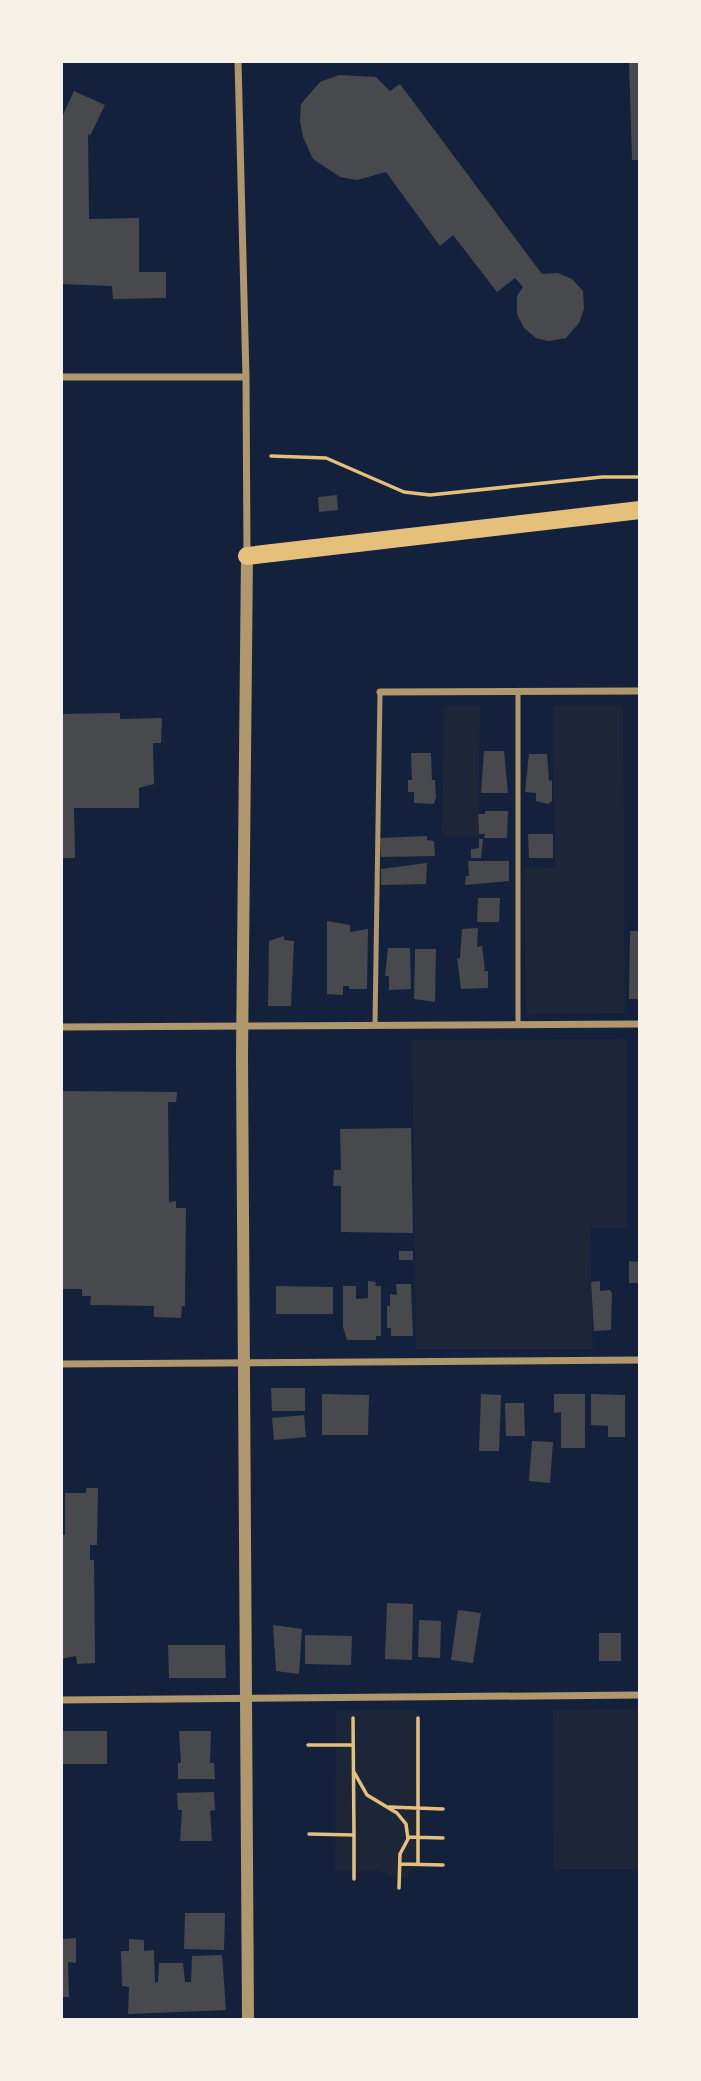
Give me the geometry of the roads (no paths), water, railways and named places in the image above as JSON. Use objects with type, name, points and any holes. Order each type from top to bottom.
[{"type":"highway","points":[[247,556],[640,510]]},
{"type":"street","points":[[238,61],[246,377],[247,556],[242,1026],[248,2020]]},
{"type":"street","points":[[61,377],[246,377]]},
{"type":"street","points":[[380,692],[640,691]]},
{"type":"street","points":[[61,1027],[640,1024]]},
{"type":"street","points":[[61,1364],[640,1360]]},
{"type":"street","points":[[61,1700],[640,1695]]},
{"type":"lane","points":[[375,1026],[380,692]]},
{"type":"lane","points":[[518,1025],[519,692]]}]
